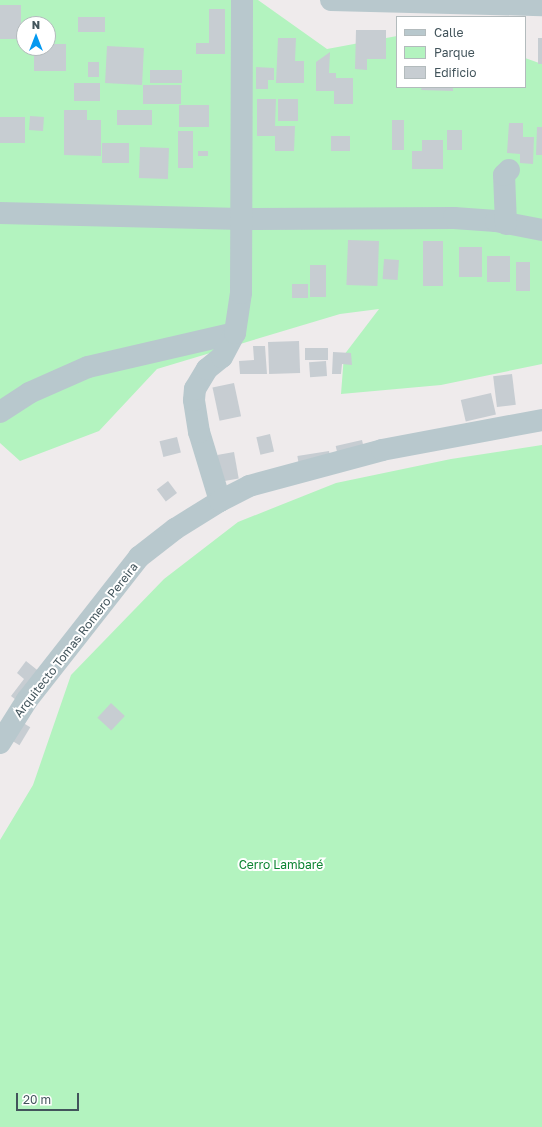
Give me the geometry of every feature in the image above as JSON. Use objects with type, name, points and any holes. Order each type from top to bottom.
[{"type":"street","points":[[220,501],[199,432],[194,400],[196,389],[207,369],[222,356],[235,333],[241,293],[242,0]]},
{"type":"street","points":[[331,0],[542,5]]},
{"type":"street","points":[[506,224],[504,175],[509,170]]},
{"type":"street","points":[[0,213],[241,219],[454,218],[542,230]]},
{"type":"street","points":[[0,412],[29,393],[88,367],[153,350],[235,333]]},
{"type":"street","name":"Arquitecto Tomas Romero Pereira","points":[[0,743],[27,700],[139,558],[175,529],[220,501],[249,486],[382,450],[542,420]]},
{"type":"green space","points":[[0,0],[258,0],[327,49],[396,36],[396,88],[526,88],[526,58],[542,64],[542,364],[441,385],[341,394],[344,355],[379,309],[340,314],[157,369],[99,431],[20,461],[0,443]]},
{"type":"green space","name":"Cerro Lambaré","points":[[542,445],[542,1127],[0,1127],[0,840],[33,785],[71,675],[164,579],[238,522],[336,483],[451,459]]},
{"type":"building","points":[[0,5],[21,5],[21,16],[16,16],[16,39],[0,39]]},
{"type":"building","points":[[209,9],[225,9],[225,54],[196,54],[196,43],[209,43]]},
{"type":"building","points":[[78,17],[105,17],[105,32],[78,32]]},
{"type":"building","points":[[356,30],[386,30],[386,59],[367,59],[367,70],[355,69]]},
{"type":"building","points":[[278,38],[296,38],[295,61],[304,61],[304,83],[276,83]]},
{"type":"building","points":[[538,38],[542,38],[542,64],[538,64]]},
{"type":"building","points":[[56,44],[66,44],[66,71],[34,71],[34,56],[56,56]]},
{"type":"building","points":[[107,46],[144,48],[142,85],[105,83]]},
{"type":"building","points":[[330,52],[329,73],[336,73],[336,78],[353,78],[353,104],[334,104],[334,91],[316,91],[316,62]]},
{"type":"building","points":[[88,62],[99,62],[99,77],[88,77]]},
{"type":"building","points":[[256,67],[274,68],[274,80],[268,80],[268,89],[256,89]]},
{"type":"building","points":[[150,70],[182,70],[182,83],[150,83]]},
{"type":"building","points":[[74,83],[100,83],[100,101],[74,101]]},
{"type":"building","points":[[143,85],[181,85],[181,104],[143,104]]},
{"type":"building","points":[[422,88],[453,88],[453,91],[421,90]]},
{"type":"building","points":[[257,99],[276,99],[275,126],[295,126],[294,151],[275,151],[275,136],[257,136]]},
{"type":"building","points":[[278,99],[298,99],[298,121],[278,121]]},
{"type":"building","points":[[179,105],[209,105],[209,127],[179,127]]},
{"type":"building","points":[[64,110],[87,110],[87,120],[101,120],[101,156],[64,155]]},
{"type":"building","points":[[117,110],[152,110],[152,125],[117,125]]},
{"type":"building","points":[[30,116],[44,117],[43,131],[29,130]]},
{"type":"building","points":[[0,117],[25,117],[25,143],[0,143]]},
{"type":"building","points":[[392,120],[404,120],[404,150],[392,150]]},
{"type":"building","points":[[509,123],[523,123],[523,137],[534,137],[533,164],[520,163],[520,154],[507,153]]},
{"type":"building","points":[[537,127],[542,127],[542,155],[536,155]]},
{"type":"building","points":[[447,130],[462,130],[462,150],[447,150]]},
{"type":"building","points":[[178,131],[193,131],[193,168],[178,168]]},
{"type":"building","points":[[331,136],[350,136],[350,151],[331,151]]},
{"type":"building","points":[[422,140],[443,140],[443,169],[412,169],[412,151],[422,151]]},
{"type":"building","points":[[102,143],[129,143],[129,163],[102,163]]},
{"type":"building","points":[[140,147],[169,148],[168,179],[139,178]]},
{"type":"building","points":[[198,151],[208,151],[208,156],[198,156]]},
{"type":"building","points":[[348,240],[379,241],[377,286],[346,285]]},
{"type":"building","points":[[423,241],[443,241],[443,286],[423,286]]},
{"type":"building","points":[[459,247],[482,247],[482,277],[459,277]]},
{"type":"building","points":[[487,256],[510,256],[510,282],[487,282]]},
{"type":"building","points":[[384,259],[399,260],[398,280],[383,279]]},
{"type":"building","points":[[516,262],[530,262],[530,291],[516,291]]},
{"type":"building","points":[[310,265],[326,265],[326,297],[310,297]]},
{"type":"building","points":[[292,284],[308,284],[308,298],[292,298]]},
{"type":"building","points":[[299,341],[300,373],[269,374],[268,342]]},
{"type":"building","points":[[253,346],[265,346],[267,374],[240,374],[239,361],[254,360]]},
{"type":"building","points":[[305,348],[328,348],[328,360],[305,360]]},
{"type":"building","points":[[333,352],[351,353],[352,365],[342,364],[341,374],[332,374]]},
{"type":"building","points":[[326,361],[327,376],[310,377],[309,362]]},
{"type":"building","points":[[512,374],[516,405],[497,407],[493,376]]},
{"type":"building","points":[[234,383],[241,416],[220,421],[212,388]]},
{"type":"building","points":[[491,393],[496,414],[466,421],[461,400]]},
{"type":"building","points":[[270,434],[274,452],[260,455],[256,437]]},
{"type":"building","points":[[177,437],[181,453],[163,457],[160,441]]},
{"type":"building","points":[[362,440],[365,453],[339,459],[336,446]]},
{"type":"building","points":[[329,451],[331,463],[299,468],[297,456]]},
{"type":"building","points":[[234,452],[239,479],[222,482],[217,455]]},
{"type":"building","points":[[168,481],[177,493],[166,501],[157,489]]},
{"type":"building","points":[[26,661],[41,673],[21,704],[11,696],[24,679],[17,673]]},
{"type":"building","points":[[111,703],[125,716],[111,731],[97,718]]},
{"type":"building","points":[[20,721],[30,727],[19,745],[9,739]]}]
